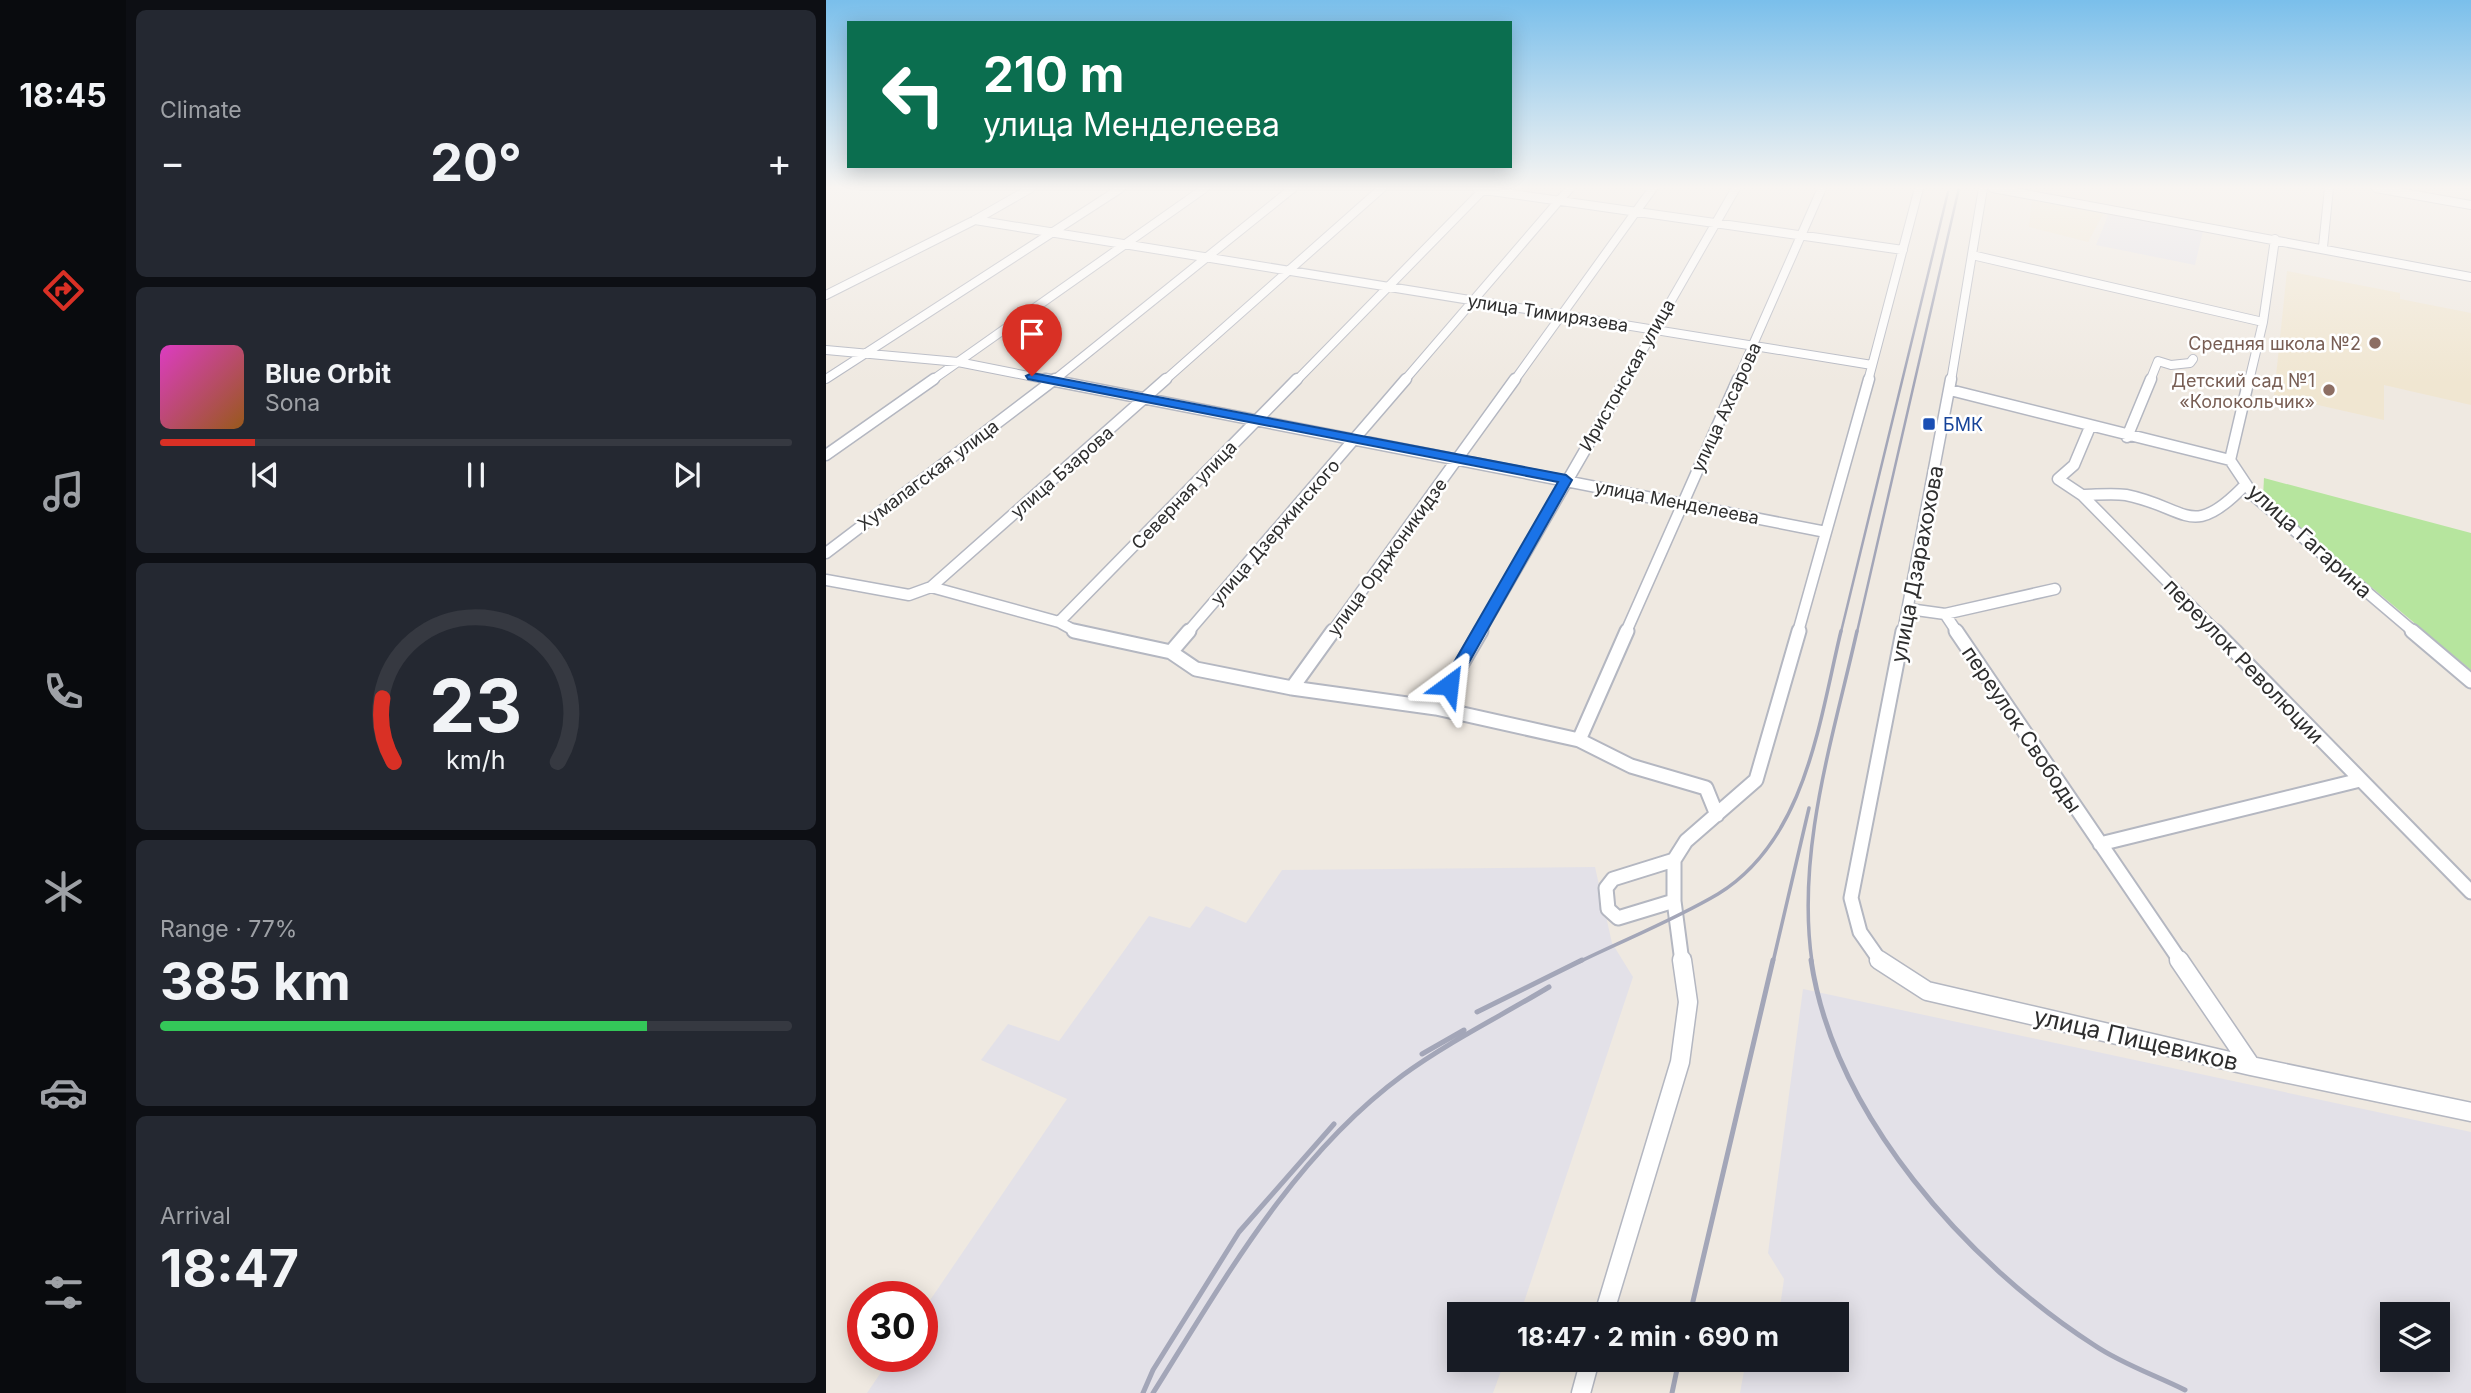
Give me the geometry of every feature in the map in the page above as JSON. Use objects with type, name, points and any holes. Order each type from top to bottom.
[{"type":"street","points":[[826,295],[909,253]]},
{"type":"street","points":[[826,379],[1020,253]]},
{"type":"street","points":[[826,455],[1111,253]]},
{"type":"street","name":"улица Тимирязева","points":[[1176,253],[1872,365]]},
{"type":"street","name":"Хумалагская улица","points":[[826,553],[1053,380],[1211,253]]},
{"type":"street","name":"улица Бзарова","points":[[931,587],[1308,253]]},
{"type":"street","name":"Северная улица","points":[[1059,622],[1417,253]]},
{"type":"street","name":"улица Дзержинского","points":[[1171,652],[1515,253]]},
{"type":"street","name":"улица Орджоникидзе","points":[[1292,688],[1606,253]]},
{"type":"street","name":"Иристонская улица","points":[[1436,708],[1698,253]]},
{"type":"street","name":"улица Ахсарова","points":[[1579,740],[1794,253]]},
{"type":"street","points":[[1608,1302],[1680,1062],[1688,1002],[1674,901],[1674,860],[1686,841],[1756,780],[1902,253]]},
{"type":"street","points":[[1950,390],[2230,460],[2263,322],[2273,253]]},
{"type":"street","points":[[2353,253],[2471,277]]},
{"type":"street","points":[[1972,255],[2263,322]]},
{"type":"street","name":"улица Дзарахохова","points":[[1851,898],[1909,609],[1972,255]]},
{"type":"street","name":"улица Менделеева","points":[[826,350],[958,362],[1826,532]]},
{"type":"street","points":[[2127,436],[2158,361],[2171,365],[2190,363],[2193,359]]},
{"type":"street","name":"переулок Революции","points":[[2090,427],[2074,466],[2058,479],[2082,495],[2471,892]]},
{"type":"street","name":"улица Гагарина","points":[[2230,460],[2254,496],[2471,681]]},
{"type":"street","points":[[2082,495],[2125,495],[2188,518],[2202,517],[2224,507],[2246,484]]},
{"type":"street","points":[[826,580],[909,595],[931,587],[1059,622],[1078,634],[1171,652],[1196,669],[1292,688],[1436,708],[1579,740],[1631,766],[1706,788],[1717,815]]},
{"type":"street","points":[[1909,609],[1945,614],[2055,589]]},
{"type":"street","name":"переулок Свободы","points":[[1945,614],[2251,1066]]},
{"type":"street","points":[[2100,844],[2360,780]]},
{"type":"street","points":[[1674,860],[1613,879],[1606,888],[1608,909],[1618,918],[1674,901]]},
{"type":"street","name":"улица Пищевиков","points":[[1851,898],[1856,927],[1868,948],[1889,972],[1927,991],[2251,1066],[2471,1112]]},
{"type":"street","points":[[1581,1393],[1587,1372]]},
{"type":"shaded area","points":[[2136,253],[2198,253],[2195,265]]},
{"type":"shaded area","name":"Средняя школа №2","points":[[2287,271],[2400,293],[2400,299],[2471,313],[2471,405],[2384,385],[2384,420],[2274,395]]},
{"type":"shaded area","points":[[1595,867],[1612,943],[1633,977],[1524,1302],[1447,1302],[1447,1372],[1501,1372],[1493,1393],[867,1393],[881,1372],[938,1372],[938,1288],[1067,1099],[981,1060],[1008,1024],[1059,1041],[1149,916],[1190,928],[1206,906],[1246,923],[1282,870]]},
{"type":"shaded area","points":[[1803,989],[2471,1132],[2471,1393],[1740,1393],[1744,1372],[1849,1372],[1849,1302],[1781,1302],[1784,1279],[1768,1253]]},
{"type":"green space","points":[[2264,478],[2471,533],[2471,670],[2263,497]]},
{"type":"railway","points":[[1841,632],[1933,253]]},
{"type":"railway","points":[[1857,632],[1944,253]]},
{"type":"railway","points":[[1579,962],[1718,894],[1748,871],[1771,843],[1790,811],[1816,740],[1841,631]]},
{"type":"railway","points":[[1812,962],[1808,920],[1813,837],[1828,753],[1857,631]]},
{"type":"railway","points":[[1773,962],[1809,808]]},
{"type":"railway","points":[[1477,1012],[1582,960]]},
{"type":"railway","points":[[1693,1302],[1773,960]]},
{"type":"railway","points":[[1811,960],[1825,1018],[1847,1074],[1877,1128],[1914,1180],[1955,1228],[1999,1272],[2046,1311],[2094,1345],[2127,1364],[2185,1390]]},
{"type":"railway","points":[[1153,1393],[1263,1222],[1294,1181],[1328,1143],[1364,1107],[1403,1075],[1456,1040],[1549,987]]},
{"type":"railway","points":[[1422,1054],[1464,1030]]},
{"type":"railway","points":[[1143,1393],[1153,1370],[1239,1232],[1334,1124]]},
{"type":"railway","points":[[1672,1393],[1676,1372]]},
{"type":"place","name":"Средняя школа №2","points":[[2375,343]]},
{"type":"place","name":"Детский сад №1 «Колокольчик»","points":[[2329,390]]},
{"type":"place","name":"БМК","points":[[1929,424]]},
{"type":"route","points":[[1032,376],[1566,480],[1449,685]]}]
